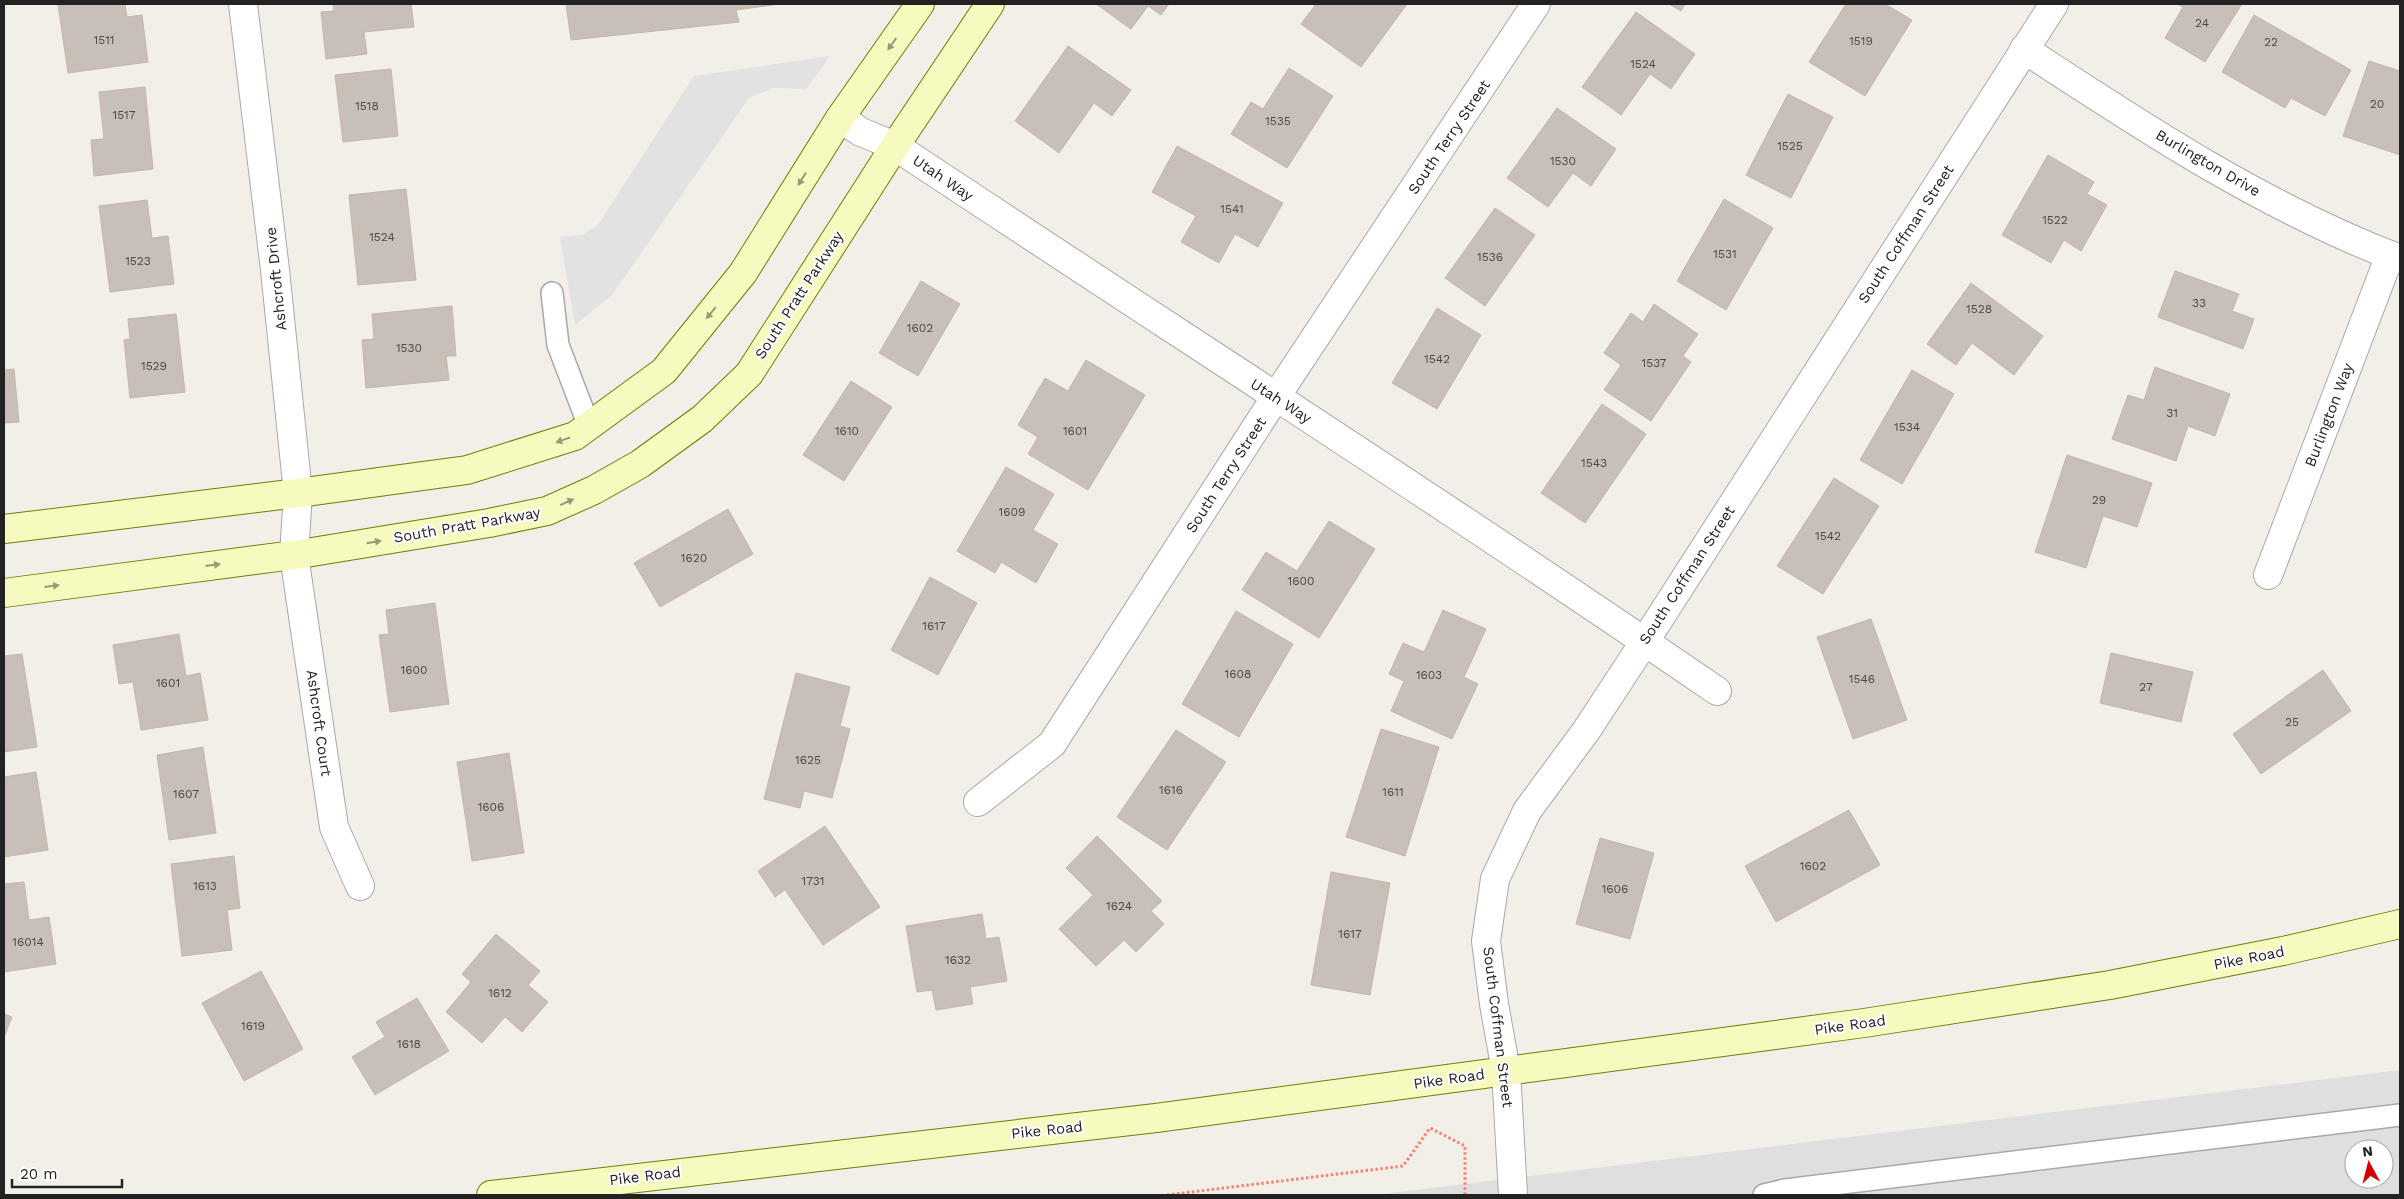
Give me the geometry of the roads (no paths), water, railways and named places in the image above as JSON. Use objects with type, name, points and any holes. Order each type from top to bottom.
[{"type":"street","name":"Ashcroft Drive","points":[[243,4],[276,270],[298,494],[294,555]]},
{"type":"street","points":[[4,529],[298,494],[467,470],[576,436],[664,371],[743,272],[840,118],[920,4]]},
{"type":"street","name":"South Pratt Parkway","points":[[4,593],[294,555],[489,523],[548,511],[594,490],[640,464],[702,419],[749,374],[895,146],[990,4]]},
{"type":"street","name":"South Terry Street","points":[[978,802],[1052,744],[1276,398],[1536,4]]},
{"type":"street","name":"South Coffman Street","points":[[1513,1195],[1506,1071],[1494,1004],[1486,941],[1495,879],[1527,810],[1586,731],[1645,641],[2054,4]]},
{"type":"street","name":"Burlington Drive","points":[[2024,49],[2108,104],[2291,212],[2395,257]]},
{"type":"street","name":"Utah Way","points":[[840,118],[861,132],[895,146],[1276,398],[1523,558],[1717,691]]},
{"type":"street","name":"Burlington Way","points":[[2268,575],[2395,257]]},
{"type":"street","name":"Ashcroft Court","points":[[294,555],[334,827],[360,886]]},
{"type":"street","name":"Pike Road","points":[[491,1195],[1156,1118],[1864,1023],[2110,985],[2284,951],[2400,924]]},
{"type":"lane","points":[[552,293],[558,345],[589,426]]},
{"type":"lane","points":[[1764,1195],[1805,1187],[2400,1115]]}]
